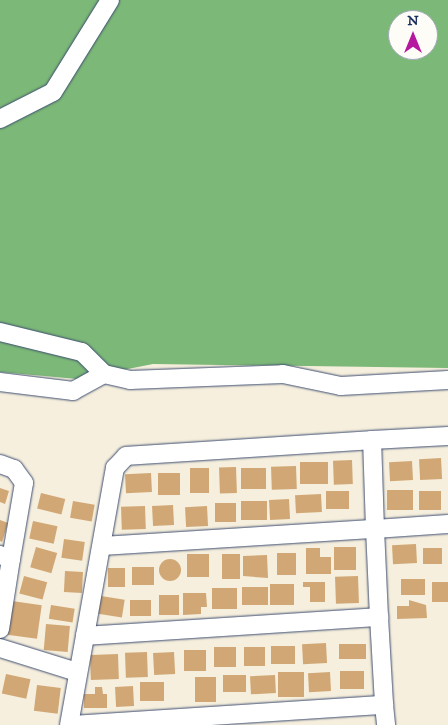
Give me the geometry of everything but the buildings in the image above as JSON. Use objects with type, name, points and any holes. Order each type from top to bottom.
[{"type":"street","points":[[0,119],[53,92],[110,0]]},
{"type":"street","points":[[0,332],[82,352],[104,374],[130,380],[282,374],[341,386],[448,380]]},
{"type":"street","points":[[0,382],[73,391],[104,374]]},
{"type":"street","points":[[384,705],[71,725],[78,672],[116,468],[126,456],[448,436]]},
{"type":"street","points":[[372,440],[379,617],[386,725]]},
{"type":"street","points":[[0,464],[14,469],[24,483],[5,557],[0,629]]},
{"type":"street","points":[[102,546],[448,524]]},
{"type":"street","points":[[85,636],[379,617]]},
{"type":"street","points":[[0,648],[78,672]]},
{"type":"green space","points":[[0,0],[448,0],[448,368],[153,364],[77,379],[0,372]]}]
